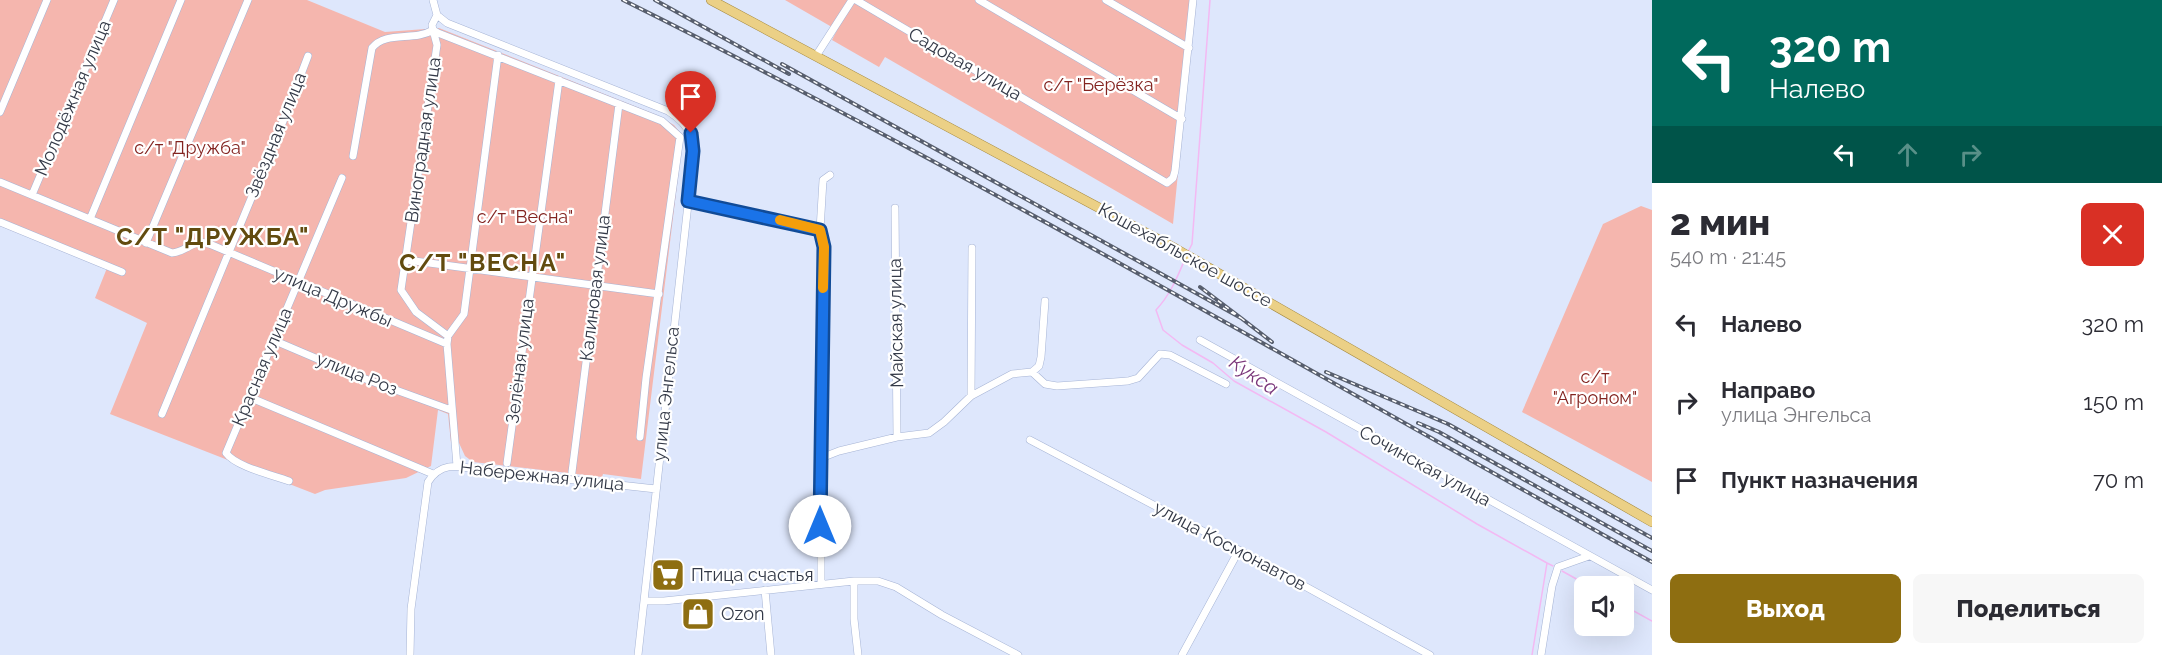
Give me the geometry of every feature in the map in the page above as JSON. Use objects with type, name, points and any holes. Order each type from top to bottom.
[{"type":"main road","name":"Кошехабльское шоссе","points":[[711,0],[1176,249],[1652,522]]},
{"type":"street","points":[[0,112],[48,0]]},
{"type":"street","name":"Молодёжная улица","points":[[32,195],[114,0]]},
{"type":"street","points":[[90,219],[181,0]]},
{"type":"street","points":[[146,243],[248,0]]},
{"type":"street","points":[[433,0],[437,15]]},
{"type":"street","points":[[816,56],[854,0]]},
{"type":"street","name":"Садовая улица","points":[[854,0],[1167,183],[1173,178],[1175,171],[1182,119]]},
{"type":"street","points":[[979,0],[1182,119],[1193,0]]},
{"type":"street","points":[[1106,0],[1189,48]]},
{"type":"street","name":"Виноградная улица","points":[[437,15],[432,25],[437,45],[401,290],[406,300],[447,340]]},
{"type":"street","name":"улица Энгельса","points":[[437,15],[447,23],[668,111],[680,119],[691,133],[693,151],[688,201],[638,655]]},
{"type":"street","points":[[353,156],[372,48],[377,42],[387,38],[424,35],[433,30],[662,121],[680,137],[640,437]]},
{"type":"street","points":[[457,466],[453,441],[447,340],[464,314],[498,55]]},
{"type":"street","name":"Звёздная улица","points":[[162,414],[308,56]]},
{"type":"street","name":"Зелёная улица","points":[[507,463],[559,80]]},
{"type":"street","name":"Калиновая улица","points":[[572,472],[620,104]]},
{"type":"street","points":[[822,584],[824,247],[820,230],[823,180],[830,175]]},
{"type":"street","name":"Красная улица","points":[[290,481],[245,465],[226,453],[342,178]]},
{"type":"street","name":"улица Дружбы","points":[[0,182],[172,253],[180,252],[200,242],[433,339],[447,340]]},
{"type":"street","points":[[688,201],[820,230]]},
{"type":"street","name":"Майская улица","points":[[895,208],[897,437]]},
{"type":"street","points":[[0,222],[105,263],[122,272]]},
{"type":"street","points":[[970,396],[972,248]]},
{"type":"street","points":[[407,260],[659,294]]},
{"type":"street","points":[[821,458],[839,451],[897,437],[929,434],[970,396],[1012,374],[1032,372],[1039,366],[1041,357],[1045,301]]},
{"type":"street","name":"улица Роз","points":[[273,340],[360,377],[451,410]]},
{"type":"street","name":"Сочинская улица","points":[[1200,340],[1652,590]]},
{"type":"street","points":[[1032,372],[1045,384],[1057,386],[1128,381],[1138,378],[1160,354],[1170,355],[1226,384]]},
{"type":"street","points":[[249,397],[433,474]]},
{"type":"street","name":"улица Космонавтов","points":[[1030,440],[1239,550],[1430,655]]},
{"type":"street","name":"Набережная улица","points":[[410,655],[411,609],[428,482],[433,474],[445,467],[457,466],[656,489]]},
{"type":"street","points":[[1182,655],[1239,550]]},
{"type":"street","points":[[1541,655],[1552,586],[1558,567],[1588,556]]},
{"type":"street","points":[[854,581],[854,619],[858,655]]},
{"type":"street","points":[[645,601],[664,601],[854,581],[878,581],[896,587],[942,615],[1018,655]]},
{"type":"street","points":[[765,590],[771,655]]},
{"type":"green space","points":[[0,0],[307,0],[385,32],[439,28],[657,115],[674,125],[683,136],[641,479],[603,474],[602,477],[473,462],[465,456],[459,443],[451,443],[448,414],[438,410],[431,466],[406,478],[325,490],[315,494],[110,414],[147,323],[95,298],[107,268],[0,226]]},
{"type":"green space","name":"с/т \"Берёзка\"","points":[[785,0],[1195,0],[1173,224],[885,57],[879,67],[832,40],[837,30]]},
{"type":"green space","name":"с/т \"Агроном\"","points":[[1641,206],[1652,210],[1652,482],[1522,412],[1603,224]]},
{"type":"waterway","name":"Кукса","points":[[1188,252],[1192,244],[1210,0]]},
{"type":"waterway","name":"Кукса","points":[[1185,259],[1176,280],[1156,310],[1163,330],[1182,345],[1213,363],[1234,381],[1326,432],[1477,524],[1547,563],[1532,655]]},
{"type":"waterway","name":"Кукса","points":[[1547,563],[1553,566]]},
{"type":"waterway","points":[[1562,571],[1574,578]]},
{"type":"waterway","points":[[1634,611],[1652,621]]},
{"type":"railway","points":[[623,0],[754,66],[1012,204],[1652,562]]},
{"type":"railway","points":[[655,0],[789,74]]},
{"type":"railway","points":[[782,64],[1241,318],[1200,287]]},
{"type":"railway","points":[[1241,318],[1272,342]]},
{"type":"railway","points":[[1326,372],[1448,424],[1652,538]]},
{"type":"railway","points":[[1418,423],[1439,432],[1652,551]]},
{"type":"slow traffic","points":[[780,220],[820,230],[824,247],[823,288]]},
{"type":"place","name":"Птица счастья","points":[[668,575]]},
{"type":"place","name":"Ozon","points":[[698,614]]},
{"type":"district","name":"С/Т \"ДРУЖБА\"","points":[[213,237]]},
{"type":"district","name":"С/Т \"ВЕСНА\"","points":[[483,263]]},
{"type":"route","points":[[691,133],[693,151],[688,201],[820,230],[824,247],[820,526]]},
{"type":"park label","name":"с/т \"Дружба\"","points":[[190,148]]},
{"type":"park label","name":"с/т \"Весна\"","points":[[525,217]]}]
